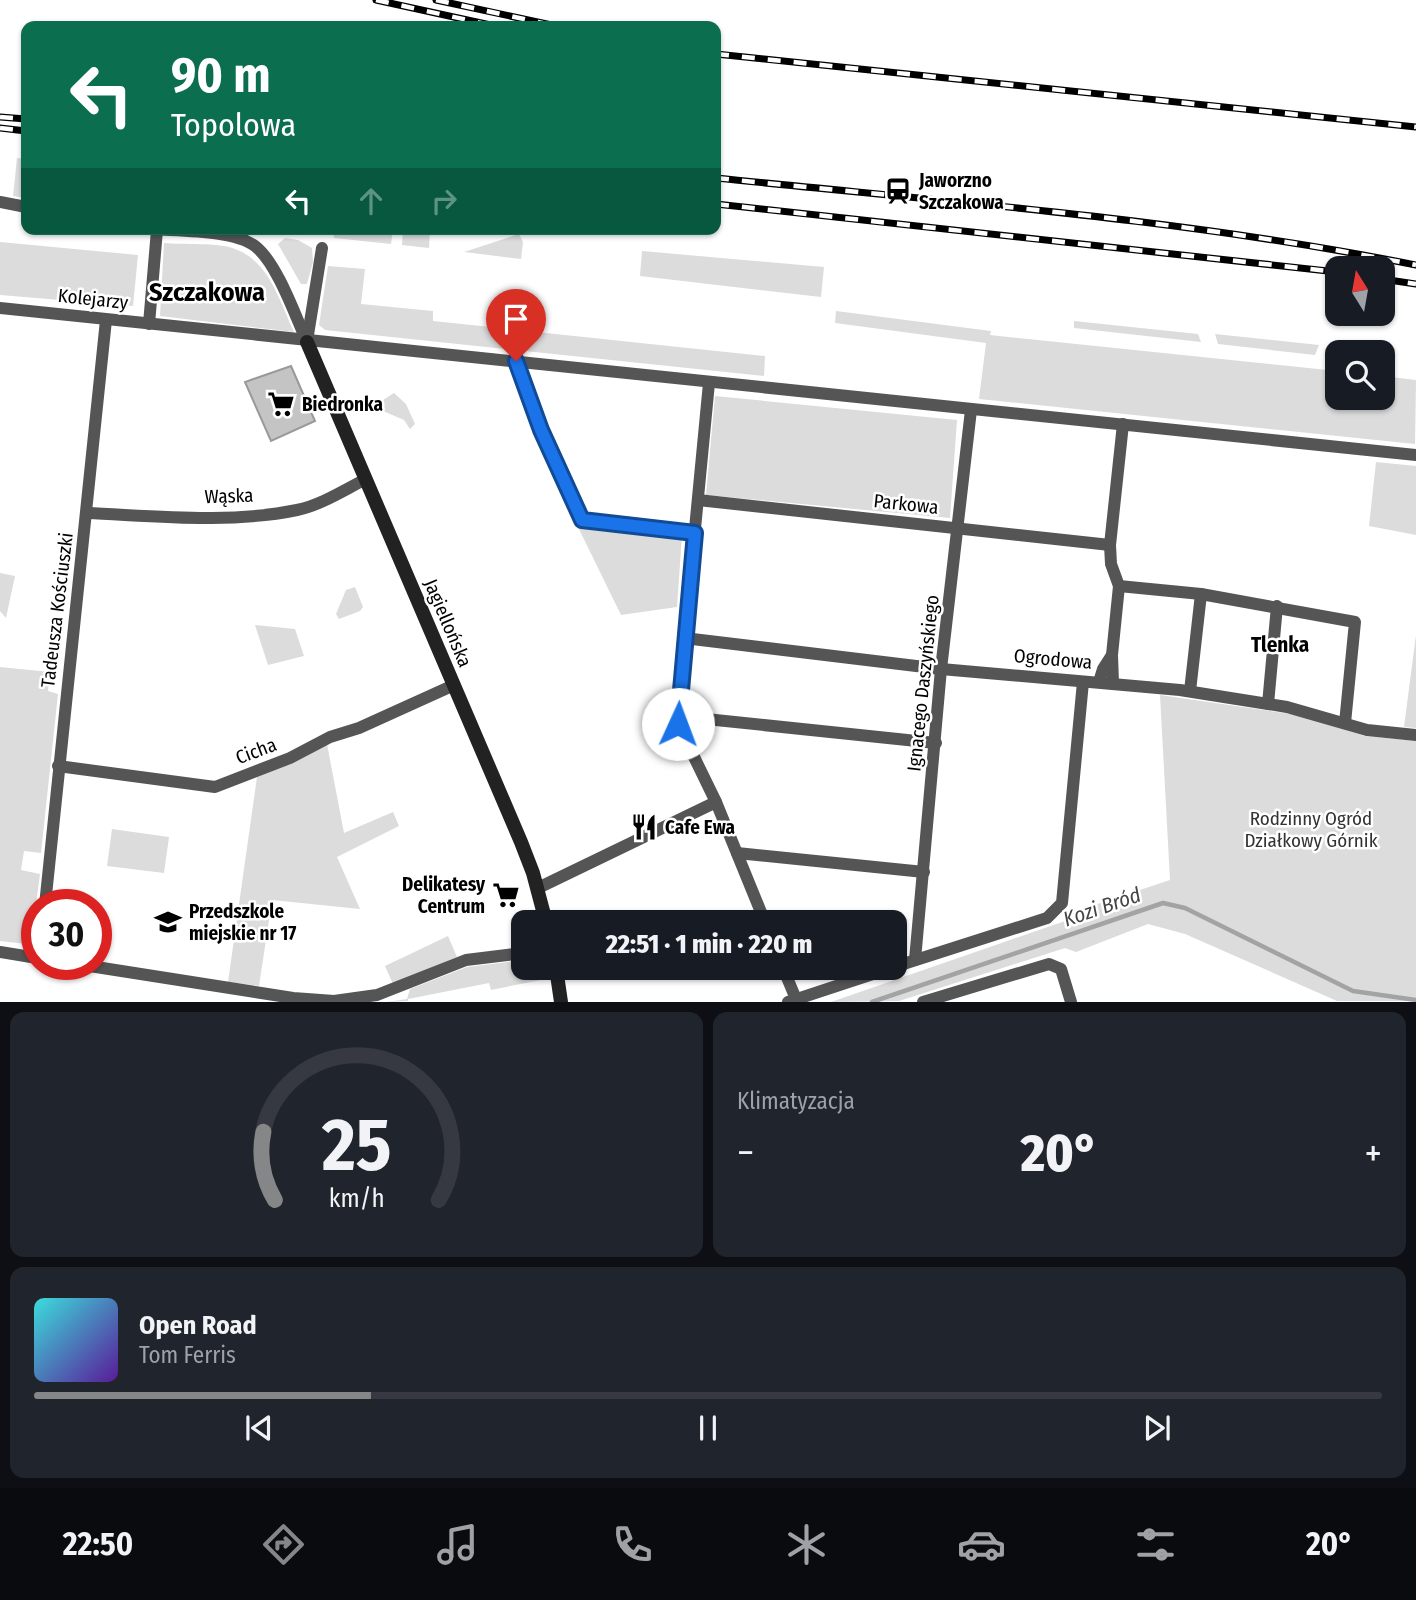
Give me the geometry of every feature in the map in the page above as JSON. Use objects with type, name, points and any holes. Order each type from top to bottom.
[{"type":"street","points":[[0,202],[21,206]]},
{"type":"street","points":[[149,324],[155,235]]},
{"type":"street","points":[[221,235],[232,236],[256,246],[275,274],[307,342]]},
{"type":"street","points":[[307,342],[322,248]]},
{"type":"street","name":"Kolejarzy","points":[[0,308],[307,342],[516,361],[1416,455]]},
{"type":"street","name":"Tadeusza Kościuszki","points":[[46,889],[106,320]]},
{"type":"street","name":"Jagiellońska","points":[[307,342],[522,842],[543,910]]},
{"type":"street","points":[[516,361],[541,430],[582,520],[695,533]]},
{"type":"street","points":[[709,383],[677,716],[678,724],[716,802],[760,910]]},
{"type":"street","name":"Ignacego Daszyńskiego","points":[[915,960],[941,669],[971,410]]},
{"type":"street","points":[[1113,683],[1112,654],[1119,586],[1111,564],[1110,545],[1123,424]]},
{"type":"street","name":"Wąska","points":[[87,513],[184,517],[258,515],[299,509],[366,479]]},
{"type":"street","name":"Parkowa","points":[[698,500],[1110,545]]},
{"type":"street","points":[[1119,586],[1201,594],[1355,622],[1345,723]]},
{"type":"street","points":[[1190,691],[1201,594]]},
{"type":"street","points":[[1268,704],[1277,607]]},
{"type":"street","name":"Ogrodowa","points":[[684,638],[941,669],[1190,691],[1268,704],[1367,730],[1416,735]]},
{"type":"street","points":[[1099,682],[1112,654]]},
{"type":"street","points":[[907,963],[1046,918],[1062,903],[1083,682]]},
{"type":"street","name":"Cicha","points":[[58,766],[215,787],[290,758],[330,737],[359,729],[385,714],[454,685]]},
{"type":"street","points":[[677,716],[936,743]]},
{"type":"street","points":[[538,888],[716,802]]},
{"type":"street","points":[[737,853],[924,872]]},
{"type":"street","points":[[0,952],[21,955]]},
{"type":"street","points":[[112,970],[334,1002],[377,995],[466,960],[511,954]]},
{"type":"street","points":[[923,1002],[1049,964],[1060,969],[1071,1002]]},
{"type":"street","points":[[558,980],[561,1002]]},
{"type":"street","points":[[786,980],[792,1000],[853,980]]},
{"type":"green space","points":[[17,158],[21,158],[21,197],[13,196]]},
{"type":"green space","points":[[334,235],[392,235],[391,244],[334,238]]},
{"type":"green space","points":[[403,235],[430,235],[429,248],[402,245]]},
{"type":"green space","points":[[516,235],[520,235],[523,242],[521,259],[464,252]]},
{"type":"green space","points":[[285,238],[298,240],[312,248],[313,262],[307,284],[301,284],[278,244]]},
{"type":"green space","points":[[0,242],[138,255],[133,306],[0,295]]},
{"type":"green space","points":[[164,243],[220,245],[247,255],[257,263],[272,284],[294,332],[160,316]]},
{"type":"green space","points":[[642,251],[824,267],[821,297],[640,276]]},
{"type":"green space","points":[[328,266],[365,269],[361,304],[433,311],[433,321],[765,356],[764,376],[325,330],[319,325]]},
{"type":"green space","points":[[836,311],[991,331],[990,335],[1325,370],[1325,410],[1395,410],[1395,377],[1416,380],[1415,444],[979,399],[986,343],[835,323]]},
{"type":"green space","points":[[1074,321],[1198,334],[1201,342],[1074,328]]},
{"type":"green space","points":[[1215,334],[1319,345],[1315,355],[1218,344]]},
{"type":"green space","points":[[394,393],[406,404],[415,424],[410,429],[404,420],[383,411],[383,400]]},
{"type":"green space","points":[[715,396],[957,420],[950,518],[706,495]]},
{"type":"green space","points":[[1376,462],[1416,466],[1416,535],[1369,526]]},
{"type":"green space","points":[[578,527],[682,535],[677,607],[621,615]]},
{"type":"green space","points":[[0,573],[15,576],[6,618],[0,611]]},
{"type":"green space","points":[[355,587],[363,607],[360,611],[339,619],[336,614],[346,590]]},
{"type":"green space","points":[[255,625],[295,629],[304,656],[268,665]]},
{"type":"green space","points":[[1416,635],[1416,728],[1404,727]]},
{"type":"green space","points":[[0,667],[50,672],[48,691],[58,694],[41,853],[24,851],[21,870],[40,874],[38,889],[21,889],[21,943],[0,941]]},
{"type":"green space","name":"Rodzinny Ogród Działkowy Górnik","points":[[1160,695],[1297,715],[1365,736],[1416,741],[1416,1001],[1337,1001],[1185,934],[1148,924],[1076,952],[1065,948],[899,1001],[831,1002],[895,980],[907,980],[907,976],[1071,919],[1073,912],[1170,880]]},
{"type":"green space","points":[[327,744],[344,833],[393,812],[399,826],[337,857],[360,909],[272,900],[259,986],[228,982],[257,777]]},
{"type":"green space","points":[[112,829],[169,837],[164,873],[107,866]]},
{"type":"green space","points":[[448,936],[457,957],[393,984],[385,966]]},
{"type":"green space","points":[[511,962],[511,980],[541,980],[491,990],[489,983],[408,1001],[386,1002],[407,999],[410,989],[467,967]]},
{"type":"building","name":"Biedronka","points":[[291,366],[315,421],[271,441],[245,382]]},
{"type":"waterway","name":"Kozi Bród","points":[[872,1002],[1163,903],[1185,908],[1353,991],[1416,1000]]},
{"type":"railway","points":[[376,0],[472,21]]},
{"type":"railway","points":[[436,0],[533,21]]},
{"type":"railway","points":[[721,55],[1416,127]]},
{"type":"railway","points":[[0,117],[21,119]]},
{"type":"railway","points":[[0,128],[21,130]]},
{"type":"railway","points":[[721,178],[1154,224],[1242,235],[1416,265]]},
{"type":"railway","points":[[721,205],[1325,271]]},
{"type":"railway","points":[[1395,281],[1416,284]]},
{"type":"place","name":"Jaworzno Szczakowa","points":[[898,191]]},
{"type":"place","name":"Biedronka","points":[[281,404]]},
{"type":"place","name":"Cafe Ewa","points":[[644,827]]},
{"type":"place","name":"Delikatesy Centrum","points":[[506,895]]},
{"type":"place","name":"Przedszkole miejskie nr 17","points":[[168,922]]},
{"type":"district","name":"Szczakowa","points":[[207,292]]},
{"type":"district","name":"Tlenka","points":[[1280,645]]},
{"type":"route","points":[[516,361],[541,430],[582,520],[695,533],[678,724]]}]
